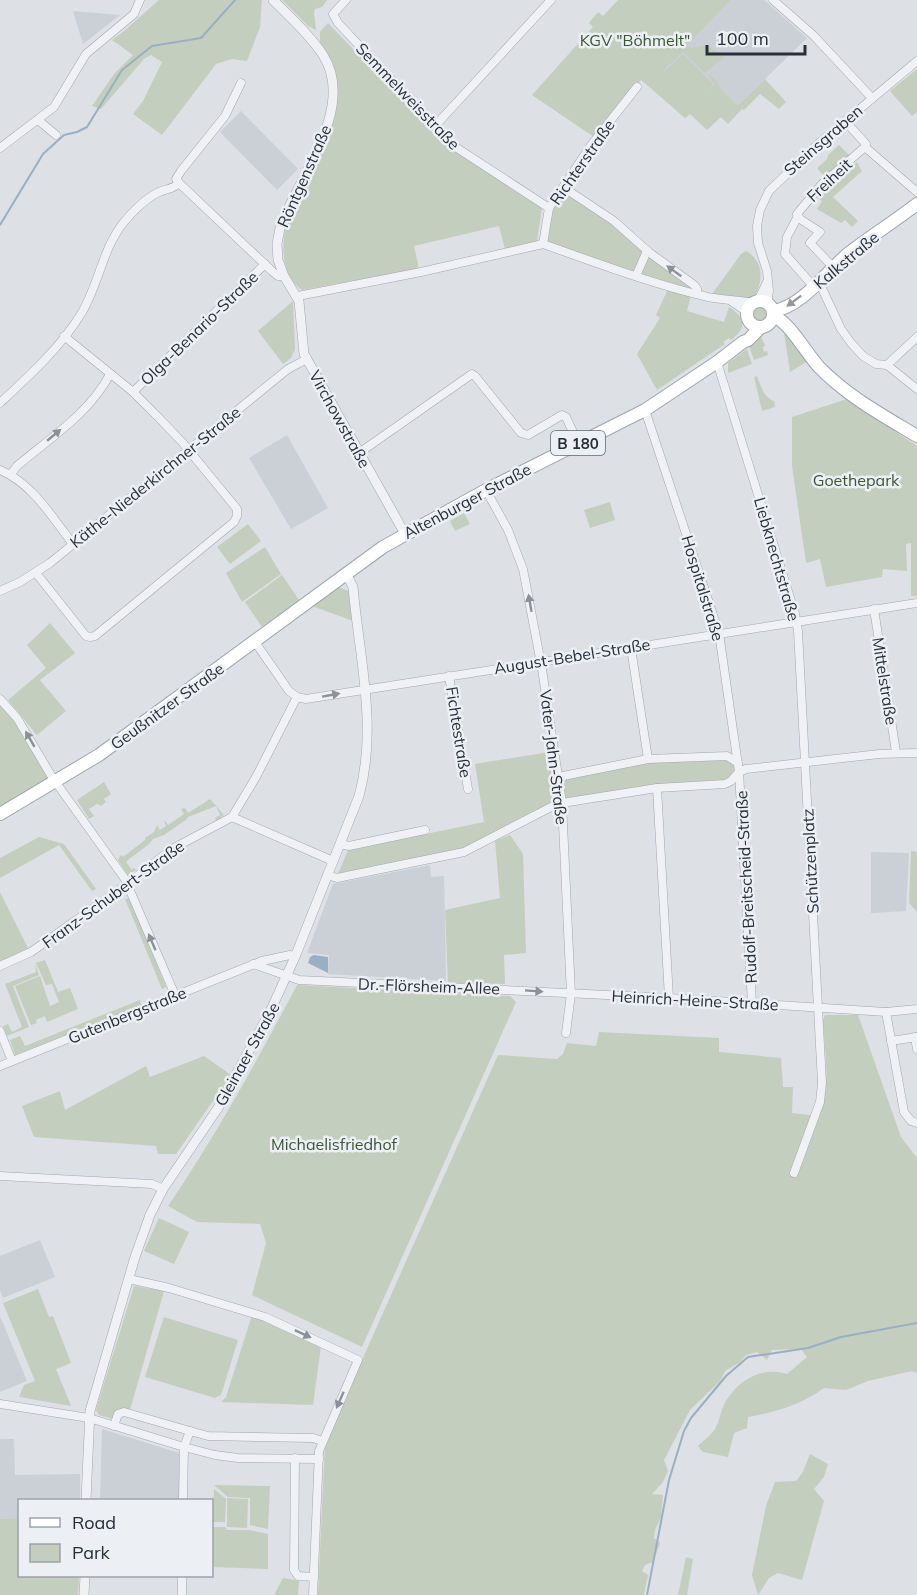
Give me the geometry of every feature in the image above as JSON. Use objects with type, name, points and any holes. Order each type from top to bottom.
[{"type":"main road","name":"Kalkstraße","points":[[761,313],[783,310],[852,251],[917,204]]},
{"type":"main road","points":[[761,313],[781,319],[813,361],[843,390],[917,436]]},
{"type":"main road","name":"Altenburger Straße","points":[[347,575],[376,551],[405,534],[486,490],[645,410],[743,342],[761,313]]},
{"type":"main road","name":"Geußnitzer Straße","points":[[0,814],[106,750],[347,575]]},
{"type":"street","points":[[0,148],[38,120],[60,99],[86,54],[134,14],[140,0]]},
{"type":"street","name":"Röntgenstraße","points":[[273,0],[323,55],[330,71],[334,93],[321,141],[280,228],[277,253],[284,276],[298,296]]},
{"type":"street","name":"Semmelweisstraße","points":[[346,0],[333,16],[435,126],[456,147],[549,208]]},
{"type":"street","points":[[435,126],[551,0]]},
{"type":"street","points":[[773,0],[813,35],[872,98]]},
{"type":"street","name":"Steinsgraben","points":[[761,313],[769,291],[758,237],[760,210],[764,199],[773,185],[917,61]]},
{"type":"street","points":[[242,83],[230,109],[176,180],[278,276],[284,276]]},
{"type":"street","name":"Richterstraße","points":[[543,244],[549,208],[592,144],[637,87]]},
{"type":"street","points":[[38,120],[56,135]]},
{"type":"street","points":[[845,121],[866,144],[865,147],[917,192]]},
{"type":"street","name":"Freiheit","points":[[816,284],[785,254],[787,237],[799,210],[822,184],[865,147]]},
{"type":"street","points":[[0,403],[43,360],[81,314],[110,244],[125,221],[153,196],[176,187],[179,183]]},
{"type":"street","points":[[563,187],[614,221],[647,251],[694,285],[701,295]]},
{"type":"street","name":"Freiheit","points":[[798,216],[820,232],[810,243],[833,267]]},
{"type":"street","points":[[298,296],[421,272],[543,244],[636,276],[701,295],[736,300],[761,313]]},
{"type":"street","points":[[636,276],[647,251]]},
{"type":"street","name":"Olga-Benario-Straße","points":[[133,392],[265,264]]},
{"type":"street","points":[[816,284],[841,329],[863,356],[876,364],[887,365],[917,389]]},
{"type":"street","name":"Virchowstraße","points":[[298,296],[302,349],[405,534]]},
{"type":"street","points":[[36,573],[86,636],[95,636],[234,522],[237,516],[237,509],[189,450],[133,392],[64,336]]},
{"type":"street","points":[[887,365],[917,337]]},
{"type":"street","name":"Käthe-Niederkirchner-Straße","points":[[0,591],[36,573],[288,369],[307,359]]},
{"type":"street","name":"Liebknechtstraße","points":[[717,362],[796,621],[804,761]]},
{"type":"street","points":[[10,474],[16,466],[85,410],[110,374]]},
{"type":"street","points":[[359,453],[472,374],[521,433],[528,435],[562,415],[566,417],[578,443]]},
{"type":"street","name":"Hospitalstraße","points":[[645,410],[719,633],[739,767]]},
{"type":"street","points":[[0,470],[10,474],[31,489],[73,544]]},
{"type":"street","name":"Vater-Jahn-Straße","points":[[486,490],[508,530],[523,568],[562,803],[571,994],[566,1033]]},
{"type":"street","name":"Gleinaer Straße","points":[[86,1499],[89,1418],[148,1222],[163,1189],[218,1108],[264,1025],[295,957],[360,796],[364,778],[368,727],[352,584],[347,575]]},
{"type":"street","name":"August-Bebel-Straße","points":[[297,697],[306,699],[917,603]]},
{"type":"street","name":"Mittelstraße","points":[[874,609],[896,752]]},
{"type":"street","points":[[255,642],[289,691],[297,697],[256,777],[232,817],[333,861]]},
{"type":"street","points":[[632,648],[648,759]]},
{"type":"street","name":"Fichtestraße","points":[[449,676],[468,789]]},
{"type":"street","points":[[0,699],[22,724],[56,782],[128,883],[175,996]]},
{"type":"street","points":[[558,777],[648,759],[727,756],[739,767],[746,769],[896,752],[917,753]]},
{"type":"street","name":"Schützenplatz","points":[[794,1173],[820,1102],[822,1083],[804,761]]},
{"type":"street","points":[[327,875],[337,878],[464,852],[562,803],[657,788],[725,784],[731,781],[739,767]]},
{"type":"street","name":"Rudolf-Breitscheid-Straße","points":[[739,767],[752,1003]]},
{"type":"street","points":[[657,788],[669,998]]},
{"type":"street","name":"Franz-Schubert-Straße","points":[[0,966],[31,952],[172,849],[232,817]]},
{"type":"street","points":[[340,844],[349,846],[425,830]]},
{"type":"street","name":"Gutenbergstraße","points":[[0,1066],[262,961],[295,957]]},
{"type":"street","points":[[254,964],[287,976]]},
{"type":"street","name":"Dr.-Flörsheim-Allee","points":[[287,976],[299,980],[571,994]]},
{"type":"street","name":"Heinrich-Heine-Straße","points":[[571,994],[819,1007]]},
{"type":"street","points":[[819,1007],[886,1012],[917,1009]]},
{"type":"street","points":[[886,1012],[904,1112],[911,1121],[917,1123]]},
{"type":"street","points":[[0,1031],[12,1060]]},
{"type":"street","points":[[891,1041],[916,1037],[917,1049]]},
{"type":"street","points":[[0,1176],[152,1184],[163,1189]]},
{"type":"street","points":[[129,1279],[265,1317],[358,1360],[322,1441],[319,1459],[313,1595]]},
{"type":"street","points":[[0,1404],[89,1418],[184,1447],[226,1456],[319,1459]]},
{"type":"street","points":[[114,1426],[116,1417],[121,1412],[208,1436],[314,1438],[322,1441]]},
{"type":"street","points":[[183,1499],[184,1447],[190,1431]]},
{"type":"street","points":[[294,1458],[294,1570],[298,1576],[314,1577]]},
{"type":"street","points":[[84,1595],[85,1577]]},
{"type":"street","points":[[182,1577],[182,1595]]},
{"type":"shaded area","points":[[731,0],[764,0],[807,38],[738,105],[718,85],[685,118],[647,84]]},
{"type":"shaded area","points":[[73,11],[120,15],[83,44]]},
{"type":"shaded area","points":[[241,111],[298,169],[277,190],[220,132]]},
{"type":"shaded area","points":[[287,435],[328,508],[291,529],[249,458]]},
{"type":"shaded area","points":[[871,852],[909,853],[906,911],[871,913]]},
{"type":"shaded area","points":[[430,865],[431,877],[444,876],[446,981],[328,974],[329,955],[307,953],[333,884]]},
{"type":"shaded area","points":[[40,1240],[55,1277],[3,1298],[0,1290],[0,1256]]},
{"type":"shaded area","points":[[0,1316],[27,1381],[0,1392]]},
{"type":"shaded area","points":[[102,1429],[179,1453],[179,1499],[100,1499]]},
{"type":"shaded area","points":[[0,1439],[14,1439],[15,1475],[80,1474],[80,1499],[18,1499],[18,1518],[0,1519]]},
{"type":"green space","points":[[159,0],[262,0],[260,27],[247,61],[232,59],[216,64],[162,135],[133,114],[143,101],[162,62],[151,55],[144,59],[101,109],[92,106],[114,74],[133,55],[112,40]]},
{"type":"green space","points":[[282,0],[327,0],[322,7],[315,9],[316,30],[308,26]]},
{"type":"green space","name":"KGV \"Böhmelt\"","points":[[618,0],[731,0],[686,46],[692,48],[707,45],[724,57],[705,73],[683,52],[667,66],[662,74],[683,54],[713,84],[707,92],[715,84],[708,76],[712,72],[711,75],[718,85],[738,105],[765,79],[786,102],[779,109],[760,94],[728,124],[721,117],[707,130],[690,114],[685,118],[641,80],[594,137],[532,95],[593,27],[589,23],[598,12],[603,16]]},
{"type":"green space","points":[[328,23],[441,141],[542,208],[537,241],[505,249],[499,226],[414,246],[419,269],[302,290],[294,283],[285,266],[283,246],[288,216],[335,102],[320,47],[320,32]]},
{"type":"green space","points":[[917,69],[917,112],[912,116],[890,91]]},
{"type":"green space","points":[[839,145],[850,156],[825,177],[817,168]]},
{"type":"green space","points":[[857,162],[862,171],[833,197],[858,221],[852,227],[845,220],[841,223],[817,209],[822,201],[815,195],[832,178],[836,182]]},
{"type":"green space","points":[[564,192],[612,224],[645,250],[635,272],[547,242],[550,212]]},
{"type":"green space","points":[[746,251],[752,255],[759,266],[760,284],[755,296],[751,298],[712,294],[741,254]]},
{"type":"green space","points":[[648,254],[694,290],[639,273]]},
{"type":"green space","points":[[668,289],[691,295],[687,311],[724,322],[729,307],[739,315],[742,327],[731,340],[729,338],[723,342],[725,344],[657,390],[637,354],[660,318],[656,315]]},
{"type":"green space","points":[[293,301],[295,349],[291,358],[283,364],[258,331]]},
{"type":"green space","points":[[760,305],[766,308],[769,314],[766,320],[760,323],[754,320],[751,314],[754,308]]},
{"type":"green space","points":[[784,333],[790,337],[808,361],[790,372]]},
{"type":"green space","points":[[761,336],[765,346],[763,347],[764,352],[767,351],[768,355],[754,360],[749,346]]},
{"type":"green space","points":[[747,349],[752,364],[728,373],[728,363]]},
{"type":"green space","points":[[757,376],[763,391],[774,401],[775,407],[762,411],[754,377]]},
{"type":"green space","name":"Goethepark","points":[[847,399],[917,446],[917,596],[911,596],[911,543],[906,544],[907,571],[883,569],[882,577],[826,587],[820,559],[806,563],[792,466],[792,417]]},
{"type":"green space","points":[[610,502],[615,520],[590,528],[584,510]]},
{"type":"green space","points":[[464,513],[470,524],[455,531],[450,521]]},
{"type":"green space","points":[[248,524],[261,541],[230,564],[217,547]]},
{"type":"green space","points":[[265,547],[281,574],[242,602],[226,573]]},
{"type":"green space","points":[[282,575],[299,600],[262,627],[245,602]]},
{"type":"green space","points":[[339,587],[350,592],[353,621],[312,606]]},
{"type":"green space","points":[[50,623],[75,653],[40,680],[66,711],[37,735],[8,700],[46,668],[27,645]]},
{"type":"green space","points":[[0,706],[11,714],[50,779],[0,809]]},
{"type":"green space","points":[[549,752],[557,801],[465,848],[338,874],[348,850],[484,822],[475,764]]},
{"type":"green space","points":[[732,759],[738,771],[730,780],[564,801],[560,778],[649,760]]},
{"type":"green space","points":[[104,782],[111,794],[104,799],[106,802],[101,806],[97,804],[89,809],[94,816],[89,819],[77,800]]},
{"type":"green space","points":[[210,799],[224,815],[216,821],[215,818],[220,815],[216,806],[188,817],[164,835],[153,839],[126,862],[132,870],[134,868],[136,870],[128,875],[118,860],[121,855],[123,857],[145,840],[154,832],[157,825],[160,830],[166,826],[164,820],[168,825],[184,814],[181,809],[185,808],[188,813]]},
{"type":"green space","points":[[510,835],[523,854],[526,953],[504,955],[505,984],[448,983],[445,910],[500,898],[495,841]]},
{"type":"green space","points":[[39,837],[64,844],[96,889],[92,891],[59,845],[0,878],[0,858]]},
{"type":"green space","points":[[911,851],[917,852],[917,912],[909,903]]},
{"type":"green space","points":[[0,892],[29,950],[0,963]]},
{"type":"green space","points":[[130,898],[166,987],[162,989],[125,899]]},
{"type":"green space","points":[[45,960],[58,992],[70,988],[78,1009],[47,1022],[45,1016],[31,1025],[15,986],[40,976],[50,1006],[59,1002],[52,984],[46,985],[36,963]]},
{"type":"green space","points":[[35,964],[39,975],[13,986],[29,1027],[7,1036],[3,1026],[8,1024],[12,1032],[22,1027],[5,984],[36,972]]},
{"type":"green space","name":"Michaelisfriedhof","points":[[297,985],[510,996],[516,1002],[362,1347],[252,1295],[266,1243],[260,1224],[197,1222],[168,1206],[236,1098]]},
{"type":"green space","points":[[140,1000],[141,1005],[15,1055],[10,1040],[20,1036],[25,1046]]},
{"type":"green space","points":[[825,1015],[858,1015],[901,1137],[917,1158],[917,1373],[912,1371],[868,1381],[846,1390],[824,1388],[788,1407],[748,1417],[747,1428],[734,1433],[728,1457],[703,1452],[698,1446],[715,1429],[723,1407],[734,1390],[758,1374],[777,1372],[787,1374],[807,1357],[801,1349],[772,1350],[767,1360],[757,1352],[746,1355],[740,1362],[725,1371],[720,1381],[690,1410],[664,1460],[668,1471],[663,1482],[652,1494],[663,1495],[661,1517],[654,1538],[660,1543],[653,1562],[645,1565],[642,1571],[648,1575],[644,1595],[318,1595],[325,1443],[498,1055],[557,1059],[563,1054],[567,1043],[596,1046],[599,1032],[719,1038],[719,1052],[781,1058],[783,1087],[793,1087],[792,1113],[819,1116],[826,1081],[823,1020]]},
{"type":"green space","points":[[204,1056],[231,1075],[176,1154],[158,1154],[156,1146],[34,1137],[22,1106],[60,1091],[65,1110],[146,1066],[150,1077]]},
{"type":"green space","points":[[159,1218],[189,1232],[174,1264],[144,1251]]},
{"type":"green space","points":[[134,1286],[164,1291],[130,1410],[124,1409],[113,1419],[99,1415],[96,1410]]},
{"type":"green space","points":[[38,1289],[49,1317],[53,1316],[71,1363],[56,1369],[71,1406],[19,1397],[24,1385],[35,1381],[3,1303]]},
{"type":"green space","points":[[252,1315],[321,1346],[313,1405],[221,1402],[226,1397]]},
{"type":"green space","points":[[164,1317],[238,1340],[221,1395],[215,1398],[145,1377]]},
{"type":"green space","points":[[810,1454],[828,1464],[824,1477],[814,1489],[824,1501],[802,1580],[778,1573],[769,1578],[758,1595],[752,1575],[766,1506],[775,1482],[796,1481],[803,1472]]},
{"type":"green space","points":[[214,1485],[270,1486],[268,1529],[250,1525],[250,1498],[228,1497]]},
{"type":"green space","points":[[214,1489],[226,1499],[225,1522],[213,1522]]},
{"type":"green space","points":[[227,1498],[248,1499],[247,1528],[227,1527]]},
{"type":"green space","points":[[18,1518],[18,1577],[79,1577],[78,1595],[0,1595],[0,1519]]},
{"type":"green space","points":[[213,1527],[268,1534],[268,1569],[213,1567]]},
{"type":"green space","points":[[686,1557],[693,1559],[687,1595],[678,1595]]},
{"type":"green space","points":[[283,1578],[299,1581],[298,1595],[274,1595]]},
{"type":"water","points":[[314,955],[328,957],[328,973],[308,963],[310,957]]},
{"type":"waterway","points":[[0,225],[43,154],[64,135],[87,127],[122,70],[152,46],[201,38],[235,0]]},
{"type":"waterway","points":[[647,1595],[669,1480],[684,1431],[691,1418],[726,1376],[748,1357],[808,1348],[841,1337],[917,1323]]}]
